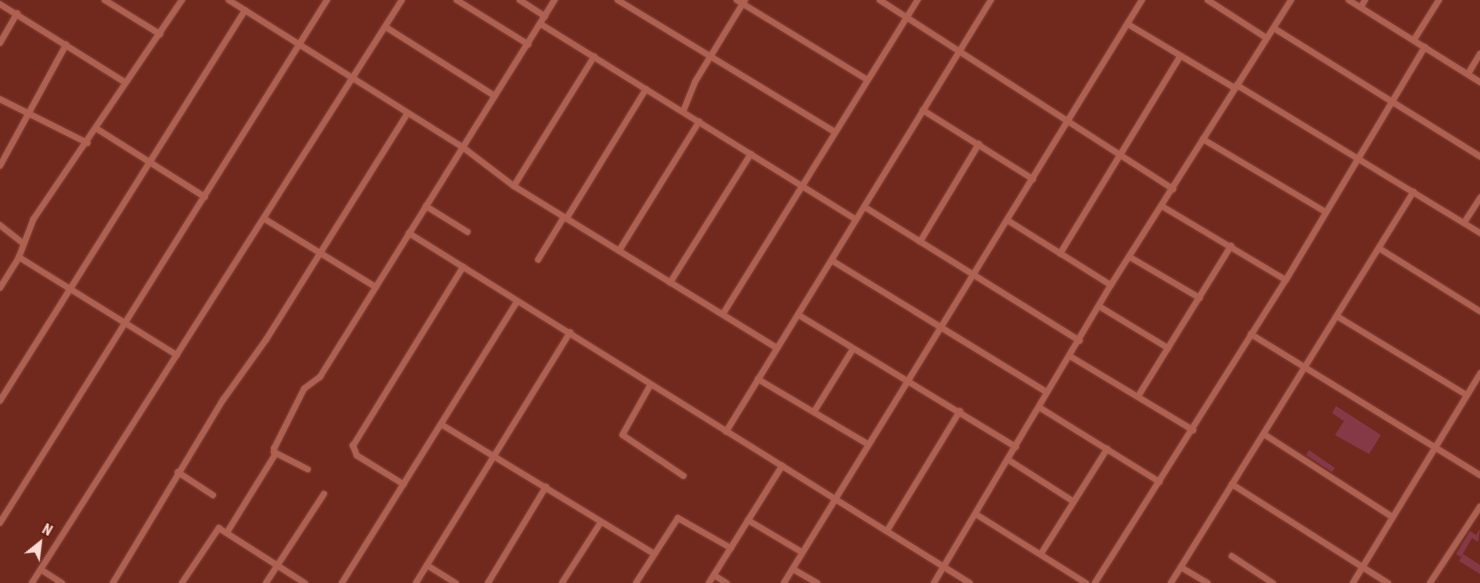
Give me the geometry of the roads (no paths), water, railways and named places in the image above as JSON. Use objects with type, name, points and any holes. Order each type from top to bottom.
[{"type":"street","points":[[105,0],[160,34]]},
{"type":"street","points":[[0,288],[19,257],[22,242],[33,220],[88,143],[125,82],[182,0]]},
{"type":"street","points":[[229,0],[353,80],[464,148],[514,186],[777,348]]},
{"type":"street","points":[[0,523],[327,0]]},
{"type":"street","points":[[32,583],[265,219],[402,0]]},
{"type":"street","points":[[457,0],[528,44]]},
{"type":"street","points":[[520,0],[546,16]]},
{"type":"street","points":[[228,531],[274,452],[304,389],[320,377],[555,0]]},
{"type":"street","points":[[618,0],[835,132]]},
{"type":"street","points":[[737,0],[744,2],[868,80]]},
{"type":"street","points":[[880,0],[1172,189]]},
{"type":"street","points":[[723,314],[918,0]]},
{"type":"street","points":[[726,432],[833,261],[856,219],[960,52],[990,0]]},
{"type":"street","points":[[784,583],[1142,0]]},
{"type":"street","points":[[1208,0],[1267,38]]},
{"type":"street","points":[[934,583],[1010,460],[1047,392],[1099,306],[1291,0]]},
{"type":"street","points":[[1349,0],[1480,82]]},
{"type":"street","points":[[1361,7],[1365,0]]},
{"type":"street","points":[[1414,40],[1439,0]]},
{"type":"street","points":[[683,112],[711,56],[744,2]]},
{"type":"street","points":[[0,4],[125,82]]},
{"type":"street","points":[[0,401],[245,11]]},
{"type":"street","points":[[0,44],[17,14]]},
{"type":"street","points":[[541,24],[856,219]]},
{"type":"street","points":[[1128,24],[1180,57],[1236,86],[1480,232]]},
{"type":"street","points":[[386,27],[495,96]]},
{"type":"street","points":[[1274,28],[1480,156]]},
{"type":"street","points":[[0,166],[66,45]]},
{"type":"street","points":[[1095,583],[1286,280],[1391,100],[1425,48]]},
{"type":"street","points":[[1468,74],[1480,55]]},
{"type":"street","points":[[514,186],[594,57]]},
{"type":"street","points":[[1060,254],[1180,57]]},
{"type":"street","points":[[538,260],[646,89]]},
{"type":"street","points":[[0,98],[88,143]]},
{"type":"street","points":[[923,110],[1033,179]]},
{"type":"street","points":[[113,583],[178,472],[407,114]]},
{"type":"street","points":[[619,251],[699,122]]},
{"type":"street","points":[[96,128],[205,197]]},
{"type":"street","points":[[1204,139],[1326,212]]},
{"type":"street","points":[[920,242],[979,144]]},
{"type":"street","points":[[670,283],[751,154]]},
{"type":"street","points":[[1171,583],[1414,192]]},
{"type":"street","points":[[1464,223],[1480,198]]},
{"type":"street","points":[[426,206],[468,232]]},
{"type":"street","points":[[1162,206],[1286,280]]},
{"type":"street","points":[[865,207],[1080,340]]},
{"type":"street","points":[[265,219],[376,286]]},
{"type":"street","points":[[1008,221],[1112,285]]},
{"type":"street","points":[[0,225],[22,242]]},
{"type":"street","points":[[409,233],[970,583]]},
{"type":"street","points":[[1139,395],[1231,246]]},
{"type":"street","points":[[1380,248],[1480,311]]},
{"type":"street","points":[[19,257],[177,355]]},
{"type":"street","points":[[1130,257],[1200,298]]},
{"type":"street","points":[[833,261],[1047,392]]},
{"type":"street","points":[[404,485],[357,456],[353,446],[463,267]]},
{"type":"street","points":[[342,583],[517,302]]},
{"type":"street","points":[[1099,306],[1168,348]]},
{"type":"street","points":[[799,315],[1016,446]]},
{"type":"street","points":[[1337,316],[1467,395]]},
{"type":"street","points":[[416,583],[570,334]]},
{"type":"street","points":[[1251,334],[1480,475]]},
{"type":"street","points":[[814,412],[853,349]]},
{"type":"street","points":[[1070,356],[1139,395],[1193,430]]},
{"type":"street","points":[[1353,583],[1480,374]]},
{"type":"street","points":[[758,379],[868,444]]},
{"type":"street","points":[[651,385],[623,435],[684,476]]},
{"type":"street","points":[[1040,407],[1160,482]]},
{"type":"street","points":[[887,531],[960,412]]},
{"type":"street","points":[[440,424],[654,554]]},
{"type":"street","points":[[1264,434],[1393,517]]},
{"type":"street","points":[[1041,554],[1107,449]]},
{"type":"street","points":[[274,452],[308,469]]},
{"type":"street","points":[[1010,460],[1074,501]]},
{"type":"street","points":[[709,583],[782,466]]},
{"type":"street","points":[[178,472],[213,496]]},
{"type":"street","points":[[1232,484],[1388,583]]},
{"type":"street","points":[[488,583],[546,487]]},
{"type":"street","points":[[266,583],[324,494]]},
{"type":"street","points":[[1430,583],[1480,507]]},
{"type":"street","points":[[976,514],[1086,583]]},
{"type":"street","points":[[636,583],[678,518],[731,548]]},
{"type":"street","points":[[748,520],[802,552]]},
{"type":"street","points":[[562,583],[600,522]]},
{"type":"street","points":[[182,583],[213,531],[219,528],[228,531],[278,567],[305,583]]},
{"type":"street","points":[[1232,556],[1274,583]]},
{"type":"street","points":[[427,565],[456,583]]},
{"type":"street","points":[[1181,567],[1208,583]]},
{"type":"street","points":[[793,568],[817,583]]},
{"type":"street","points":[[42,570],[62,583]]},
{"type":"street","points":[[714,575],[727,583]]}]
